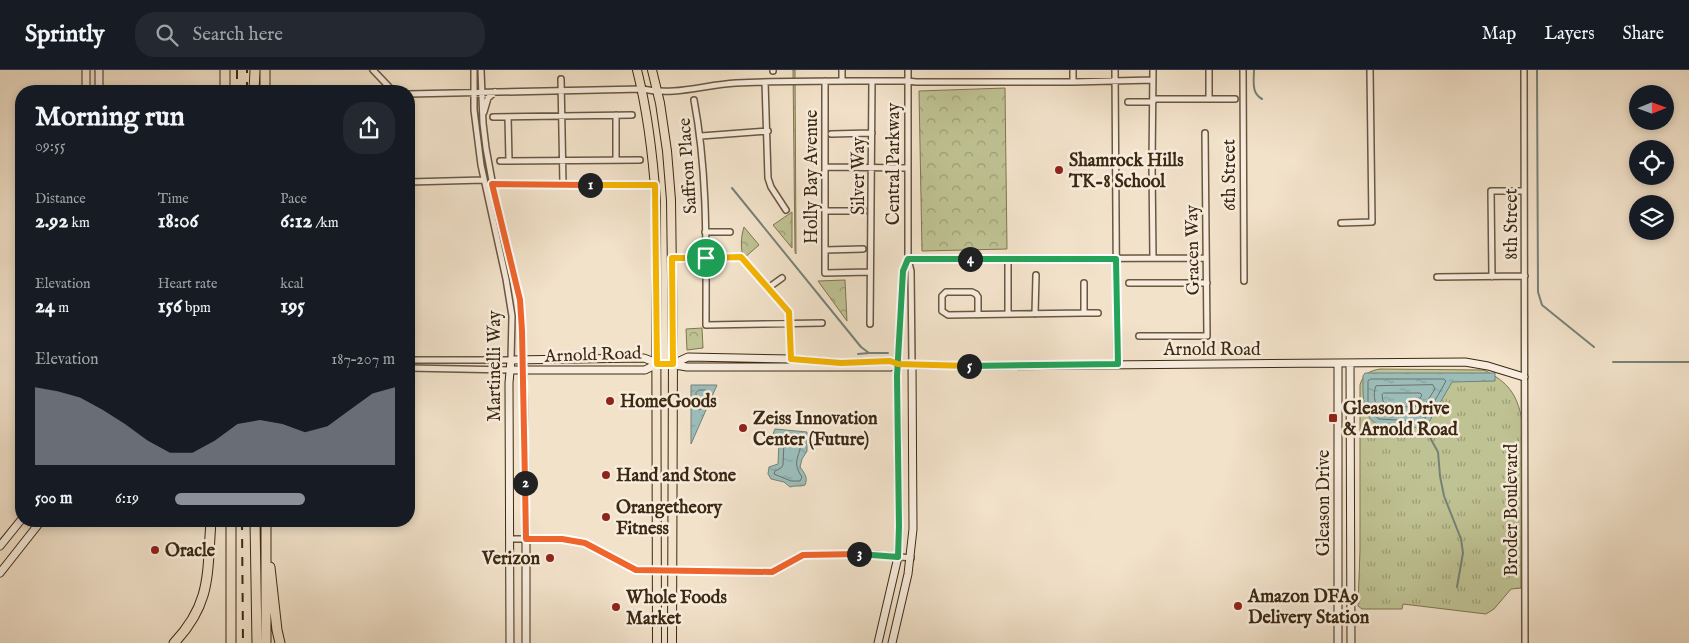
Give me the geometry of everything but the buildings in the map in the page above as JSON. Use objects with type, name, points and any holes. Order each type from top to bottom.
[{"type":"highway","points":[[225,70],[225,85]]},
{"type":"highway","points":[[254,70],[254,85]]},
{"type":"highway","points":[[265,70],[265,85]]},
{"type":"highway","points":[[174,643],[192,621],[200,607],[204,593],[210,527]]},
{"type":"highway","points":[[231,527],[231,643]]},
{"type":"highway","points":[[255,527],[257,643]]},
{"type":"highway","points":[[266,527],[266,643]]},
{"type":"highway","points":[[266,555],[272,574],[280,643]]},
{"type":"main road","points":[[637,70],[646,103],[655,185],[657,643]]},
{"type":"main road","points":[[652,70],[667,150],[671,200],[673,364],[672,643]]},
{"type":"street","points":[[86,70],[86,85]]},
{"type":"street","points":[[99,70],[99,85]]},
{"type":"street","points":[[373,70],[387,85]]},
{"type":"street","name":"Martinelli Way","points":[[474,70],[476,132],[484,182],[506,279],[512,316],[510,370],[510,643]]},
{"type":"street","name":"Martinelli Way","points":[[481,70],[485,137],[492,184],[520,300],[526,539],[526,643]]},
{"type":"street","points":[[842,70],[842,81]]},
{"type":"street","name":"Central Parkway","points":[[892,643],[911,558],[913,529],[911,271],[908,259],[908,70]]},
{"type":"street","points":[[1072,70],[1073,82]]},
{"type":"street","points":[[1115,70],[1118,364]]},
{"type":"street","points":[[1153,70],[1153,258]]},
{"type":"street","points":[[1208,70],[1209,98]]},
{"type":"street","name":"6th Street","points":[[1242,70],[1244,281]]},
{"type":"street","points":[[1341,223],[1372,222],[1370,70]]},
{"type":"street","name":"8th Street","points":[[1524,70],[1524,377]]},
{"type":"street","points":[[561,78],[563,185]]},
{"type":"street","points":[[415,94],[642,89],[657,92],[682,91],[733,83],[766,82],[908,80],[916,82],[1073,82],[1153,80]]},
{"type":"street","name":"Holly Bay Avenue","points":[[825,81],[825,273],[870,272]]},
{"type":"street","name":"Silver Way","points":[[870,324],[872,81]]},
{"type":"street","points":[[766,82],[768,178],[771,187],[786,210]]},
{"type":"street","name":"Martinelli Way","points":[[485,137],[484,111],[488,98],[496,92]]},
{"type":"street","points":[[1128,102],[1209,98],[1235,99]]},
{"type":"street","name":"Saffron Place","points":[[694,100],[701,136],[706,258],[706,325],[791,323]]},
{"type":"street","points":[[616,115],[616,160]]},
{"type":"street","points":[[494,117],[632,115]]},
{"type":"street","points":[[508,117],[509,161]]},
{"type":"street","points":[[701,136],[768,131]]},
{"type":"street","name":"Gracen Way","points":[[1140,336],[1207,336],[1205,133]]},
{"type":"street","points":[[831,134],[872,134]]},
{"type":"street","points":[[500,162],[640,160]]},
{"type":"street","points":[[825,167],[908,168]]},
{"type":"street","points":[[415,182],[655,185]]},
{"type":"street","points":[[1492,276],[1492,191],[1524,191]]},
{"type":"street","points":[[825,211],[864,211]]},
{"type":"street","points":[[705,232],[730,232]]},
{"type":"street","points":[[825,250],[863,249]]},
{"type":"street","points":[[672,258],[741,257],[789,312],[791,323],[791,359]]},
{"type":"street","points":[[1008,258],[1008,314]]},
{"type":"street","points":[[908,259],[1206,258]]},
{"type":"street","name":"Central Parkway","points":[[878,643],[898,557],[898,364],[903,271],[908,259]]},
{"type":"street","points":[[1035,314],[1036,275]]},
{"type":"street","points":[[1437,277],[1525,276]]},
{"type":"street","points":[[768,288],[782,278]]},
{"type":"street","points":[[1084,283],[1084,313]]},
{"type":"street","points":[[1129,283],[1207,283]]},
{"type":"street","points":[[978,315],[978,297],[976,294],[972,292],[946,292],[942,296],[942,311],[948,315],[978,315],[1084,313],[1098,314]]},
{"type":"street","points":[[791,323],[822,323]]},
{"type":"street","name":"Arnold Road","points":[[673,364],[688,357],[791,359],[841,363],[890,361],[898,364]]},
{"type":"street","name":"Arnold Road","points":[[415,360],[644,358],[657,364],[673,364],[686,367],[832,368],[890,367],[898,364],[978,366],[1465,362],[1488,366],[1524,377]]},
{"type":"street","name":"Gleason Drive","points":[[1338,363],[1338,643]]},
{"type":"street","name":"Gleason Drive","points":[[1350,363],[1351,643]]},
{"type":"street","name":"Arnold Road","points":[[415,368],[645,370],[657,364]]},
{"type":"street","name":"Broder Boulevard","points":[[1524,377],[1525,643]]},
{"type":"street","points":[[0,546],[15,527]]},
{"type":"street","points":[[0,573],[36,527]]},
{"type":"street","points":[[510,539],[562,539],[585,543],[636,570],[772,572],[803,555],[864,554],[911,558]]},
{"type":"green space","points":[[793,70],[795,70],[796,254],[795,252]]},
{"type":"green space","points":[[1005,88],[1007,249],[922,251],[919,91]]},
{"type":"green space","points":[[792,212],[792,248],[773,225]]},
{"type":"green space","points":[[744,227],[759,245],[744,258],[741,243]]},
{"type":"green space","points":[[845,280],[847,321],[818,281]]},
{"type":"green space","points":[[702,328],[703,348],[687,350],[686,329]]},
{"type":"green space","points":[[1380,369],[1484,370],[1505,384],[1514,396],[1522,420],[1521,588],[1511,589],[1494,609],[1486,614],[1403,604],[1402,609],[1362,609],[1358,606],[1360,385],[1367,374]]},
{"type":"water","points":[[1365,373],[1495,373],[1495,381],[1452,382],[1425,429],[1419,425],[1417,428],[1413,426],[1374,423],[1364,405],[1363,376]]},
{"type":"water","points":[[691,385],[717,385],[691,444]]},
{"type":"water","points":[[775,429],[807,432],[807,451],[800,467],[806,476],[805,485],[790,487],[784,482],[771,479],[768,474],[769,467],[778,464],[779,442],[773,434]]},
{"type":"waterway","points":[[1254,70],[1255,90],[1262,99]]},
{"type":"waterway","points":[[1537,70],[1538,292],[1542,305],[1594,347]]},
{"type":"waterway","points":[[732,188],[861,347],[869,353],[888,353]]},
{"type":"waterway","points":[[858,354],[869,353]]},
{"type":"waterway","points":[[1613,362],[1689,362]]},
{"type":"waterway","points":[[1427,421],[1430,426],[1428,434],[1438,452],[1444,496],[1461,539],[1463,553],[1457,587]]},
{"type":"railway","points":[[237,70],[237,85]]},
{"type":"railway","points":[[247,70],[247,85]]},
{"type":"railway","points":[[242,527],[243,643]]},
{"type":"place","name":"Shamrock Hills TK-8 School","points":[[1059,170]]},
{"type":"place","name":"HomeGoods","points":[[610,401]]},
{"type":"place","name":"Gleason Drive & Arnold Road","points":[[1333,418]]},
{"type":"place","name":"Zeiss Innovation Center (Future)","points":[[743,428]]},
{"type":"place","name":"Hand and Stone","points":[[606,475]]},
{"type":"place","name":"Orangetheory Fitness","points":[[606,517]]},
{"type":"place","name":"Oracle","points":[[155,550]]},
{"type":"place","name":"Verizon","points":[[550,558]]},
{"type":"place","name":"Amazon DFA9 Delivery Station","points":[[1238,606]]},
{"type":"place","name":"Whole Foods Market","points":[[616,607]]},
{"type":"route","points":[[706,258],[672,258],[673,364],[657,364],[658,316],[655,185],[492,184],[520,300],[526,539],[562,539],[585,543],[636,570],[772,572],[803,555],[872,554],[898,557],[897,376],[898,364],[900,343],[903,271],[908,259],[1116,259],[1118,364],[970,366],[898,364],[890,361],[841,363],[791,359],[791,323],[789,312],[741,257],[706,258]]}]
